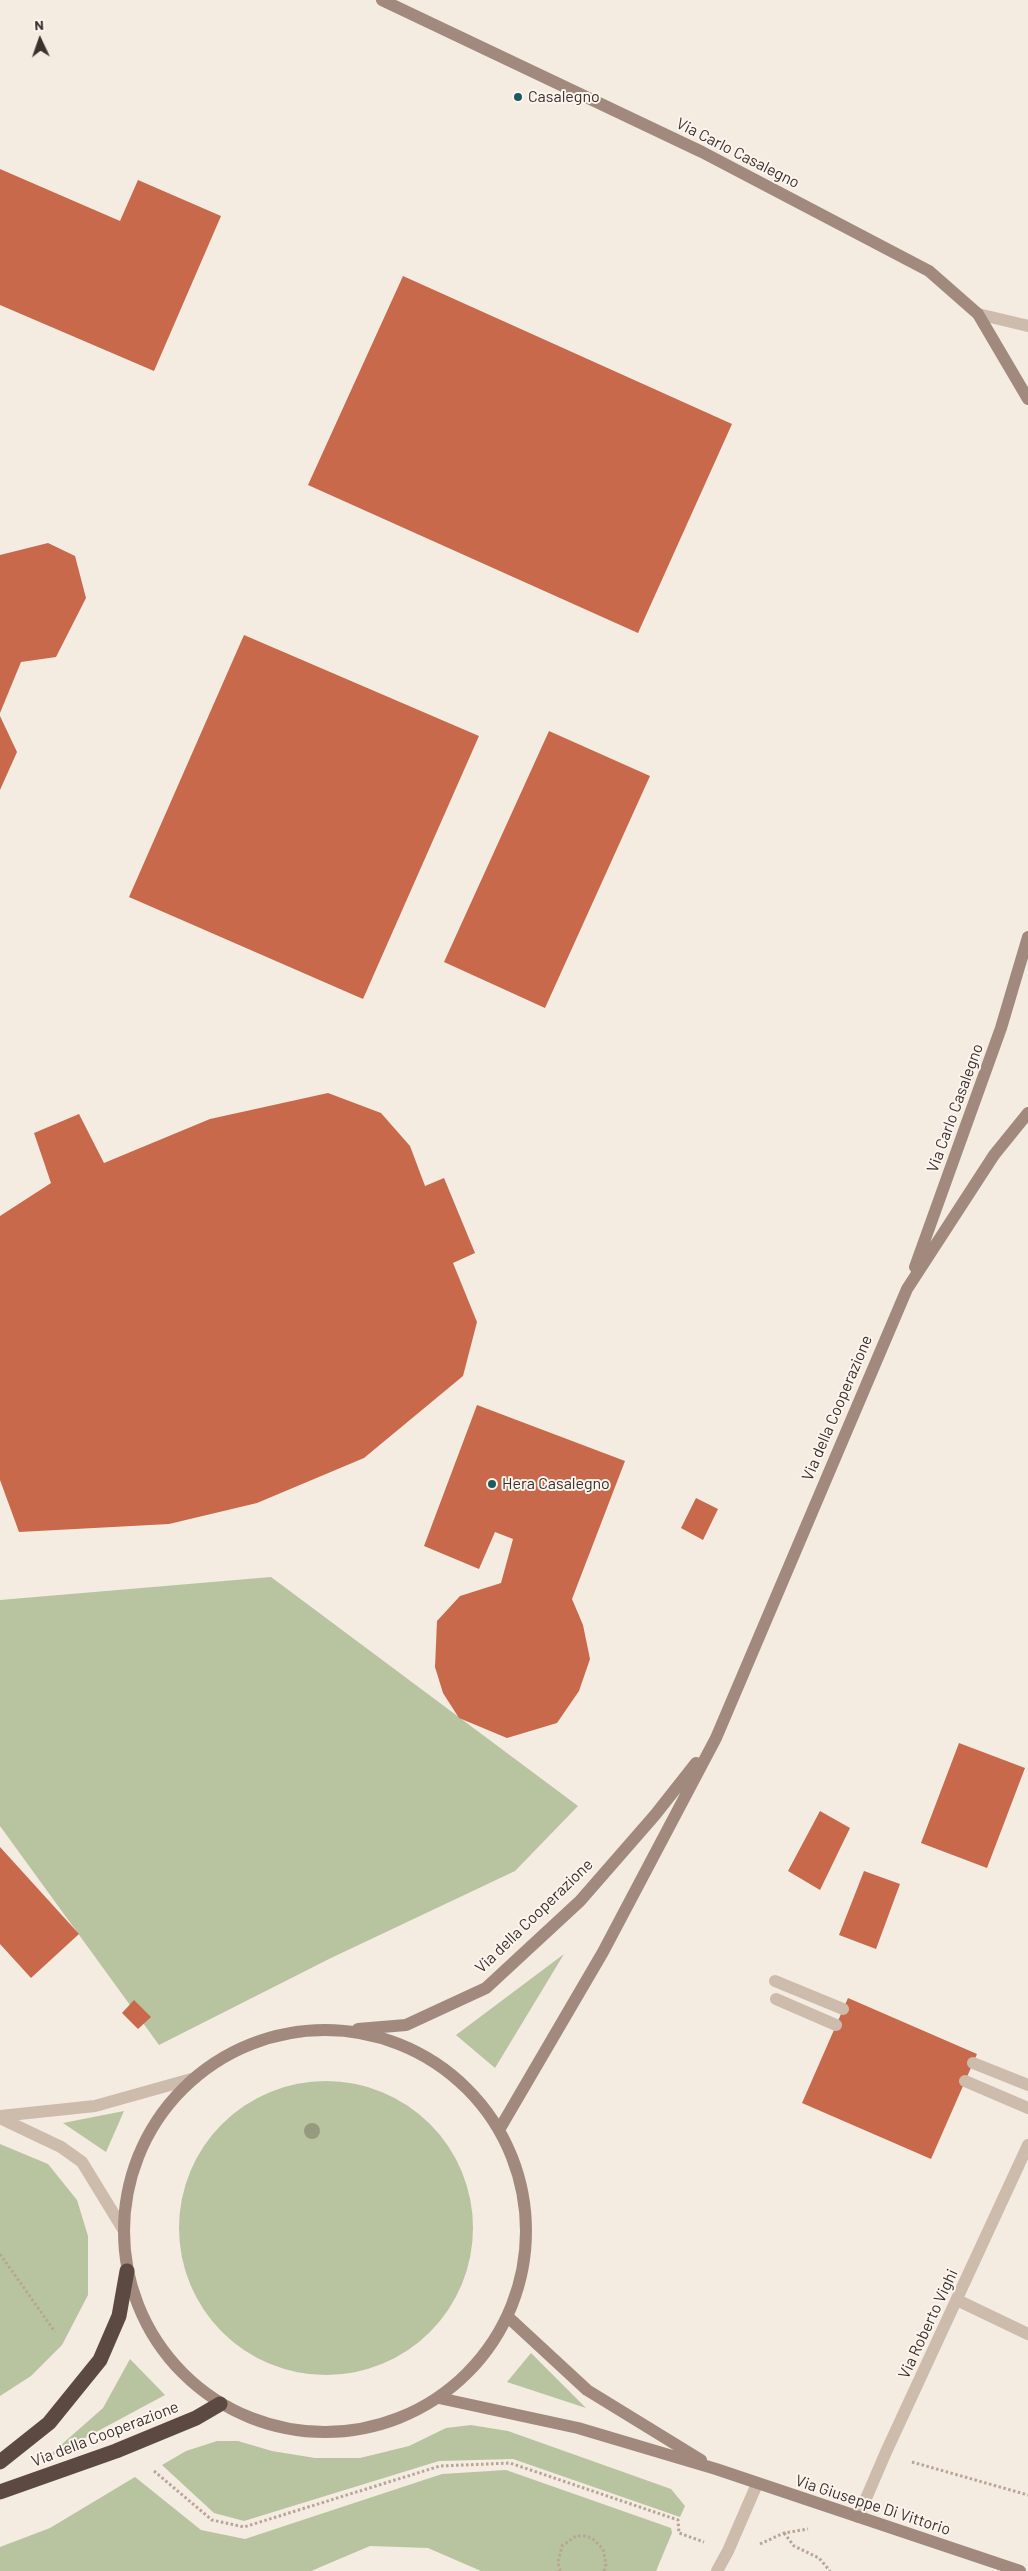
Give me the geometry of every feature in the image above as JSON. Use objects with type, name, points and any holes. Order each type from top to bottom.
[{"type":"highway","name":"Via della Cooperazione","points":[[0,2462],[49,2423],[100,2360],[118,2316],[127,2271]]},
{"type":"highway","name":"Via della Cooperazione","points":[[0,2492],[116,2451],[196,2418],[220,2404]]},
{"type":"street","name":"Via Carlo Casalegno","points":[[382,0],[702,152],[929,271],[978,314],[1028,399]]},
{"type":"street","points":[[978,314],[1028,326]]},
{"type":"street","name":"Via Carlo Casalegno","points":[[907,1289],[1001,1028],[1028,937]]},
{"type":"street","name":"Via della Cooperazione","points":[[499,2130],[603,1952],[716,1738],[907,1289],[994,1155],[1028,1112]]},
{"type":"street","name":"Via della Cooperazione","points":[[294,2033],[406,2025],[486,1988],[580,1901],[655,1815],[716,1738]]},
{"type":"street","points":[[775,1981],[843,2009]]},
{"type":"street","points":[[776,1999],[836,2025]]},
{"type":"street","points":[[334,2030],[374,2036],[411,2050],[446,2070],[476,2097],[499,2130],[519,2174],[527,2222],[523,2271],[508,2318],[479,2362],[439,2398],[398,2419],[363,2428],[308,2432],[262,2423],[220,2404],[177,2369],[146,2323],[127,2271],[123,2230],[128,2187],[142,2146],[165,2109],[195,2078],[224,2057],[258,2042],[294,2033],[334,2030]]},
{"type":"street","points":[[973,2063],[1028,2085]]},
{"type":"street","points":[[0,2117],[95,2106],[195,2078]]},
{"type":"street","points":[[965,2081],[1028,2108]]},
{"type":"street","points":[[0,2117],[61,2147],[82,2162],[123,2230]]},
{"type":"street","name":"Via Roberto Vighi","points":[[858,2517],[1028,2145]]},
{"type":"street","points":[[957,2300],[1028,2334]]},
{"type":"street","name":"Via Giuseppe Di Vittorio","points":[[508,2318],[587,2390],[716,2469]]},
{"type":"street","name":"Via Giuseppe Di Vittorio","points":[[439,2398],[578,2428],[716,2469],[1020,2571]]},
{"type":"street","points":[[717,2571],[757,2484]]},
{"type":"path","points":[[0,2254],[55,2332]]},
{"type":"path","points":[[912,2462],[1028,2495]]},
{"type":"path","points":[[154,2471],[212,2520],[244,2527],[440,2466],[510,2463],[678,2520],[679,2533],[728,2550],[747,2559],[762,2542],[784,2532],[812,2529]]},
{"type":"path","points":[[784,2532],[794,2546],[820,2558],[830,2571]]},
{"type":"path","points":[[560,2571],[558,2562],[562,2546],[576,2536],[584,2536],[592,2538],[603,2549],[606,2564],[604,2571]]},
{"type":"green space","points":[[271,1577],[578,1806],[515,1871],[331,1958],[159,2045],[0,1826],[0,1600]]},
{"type":"green space","points":[[564,1954],[495,2068],[456,2035]]},
{"type":"green space","points":[[312,2081],[340,2081],[369,2087],[395,2098],[419,2114],[440,2135],[456,2159],[467,2185],[473,2214],[473,2242],[467,2271],[462,2284],[448,2310],[430,2332],[395,2358],[369,2369],[340,2375],[312,2375],[283,2369],[257,2358],[233,2342],[212,2321],[196,2297],[185,2271],[179,2242],[179,2214],[185,2185],[196,2159],[212,2135],[233,2114],[257,2098],[283,2087]]},
{"type":"green space","points":[[124,2111],[106,2152],[63,2123]]},
{"type":"green space","points":[[0,2144],[48,2164],[77,2200],[88,2236],[88,2295],[62,2345],[31,2376],[0,2396]]},
{"type":"green space","points":[[531,2353],[586,2408],[507,2382]]},
{"type":"green space","points":[[130,2359],[165,2395],[44,2460],[103,2408]]},
{"type":"green space","points":[[471,2425],[508,2431],[671,2489],[685,2506],[680,2517],[513,2459],[439,2461],[244,2521],[214,2513],[162,2465],[186,2451],[217,2441],[238,2441],[272,2451],[315,2458],[360,2458],[409,2446],[446,2428]]},
{"type":"green space","points":[[506,2470],[671,2528],[672,2533],[656,2571],[481,2571],[428,2548],[370,2546],[311,2571],[0,2571],[0,2547],[50,2528],[135,2477],[201,2530],[245,2539],[442,2474]]},
{"type":"building","points":[[0,169],[120,221],[138,180],[221,216],[154,371],[0,305]]},
{"type":"building","points":[[403,276],[732,424],[638,633],[308,485]]},
{"type":"building","points":[[48,543],[75,556],[86,598],[56,657],[21,662],[0,713],[0,555]]},
{"type":"building","points":[[244,635],[479,736],[363,999],[129,897]]},
{"type":"building","points":[[0,716],[17,752],[0,790]]},
{"type":"building","points":[[549,731],[650,776],[545,1008],[444,962]]},
{"type":"building","points":[[328,1093],[381,1113],[410,1146],[425,1186],[444,1178],[475,1253],[453,1263],[477,1322],[463,1376],[364,1458],[257,1503],[169,1524],[19,1532],[0,1480],[0,1216],[51,1183],[34,1133],[79,1114],[104,1163],[210,1119]]},
{"type":"building","points":[[477,1405],[625,1461],[572,1599],[583,1625],[590,1659],[579,1691],[557,1723],[507,1738],[459,1718],[443,1693],[435,1667],[437,1621],[460,1596],[501,1583],[513,1539],[495,1532],[479,1569],[424,1546]]},
{"type":"building","points":[[696,1498],[718,1509],[703,1540],[681,1528]]},
{"type":"building","points":[[959,1743],[1025,1768],[987,1868],[921,1843]]},
{"type":"building","points":[[820,1811],[850,1828],[820,1890],[788,1871]]},
{"type":"building","points":[[0,1847],[79,1934],[31,1978],[0,1944]]},
{"type":"building","points":[[864,1871],[900,1884],[876,1949],[839,1935]]},
{"type":"building","points":[[848,1998],[977,2054],[931,2159],[802,2103]]},
{"type":"building","points":[[134,2000],[151,2017],[138,2029],[122,2013]]},
{"type":"place","name":"Casalegno","points":[[518,97]]},
{"type":"place","name":"Hera Casalegno","points":[[492,1484]]}]
